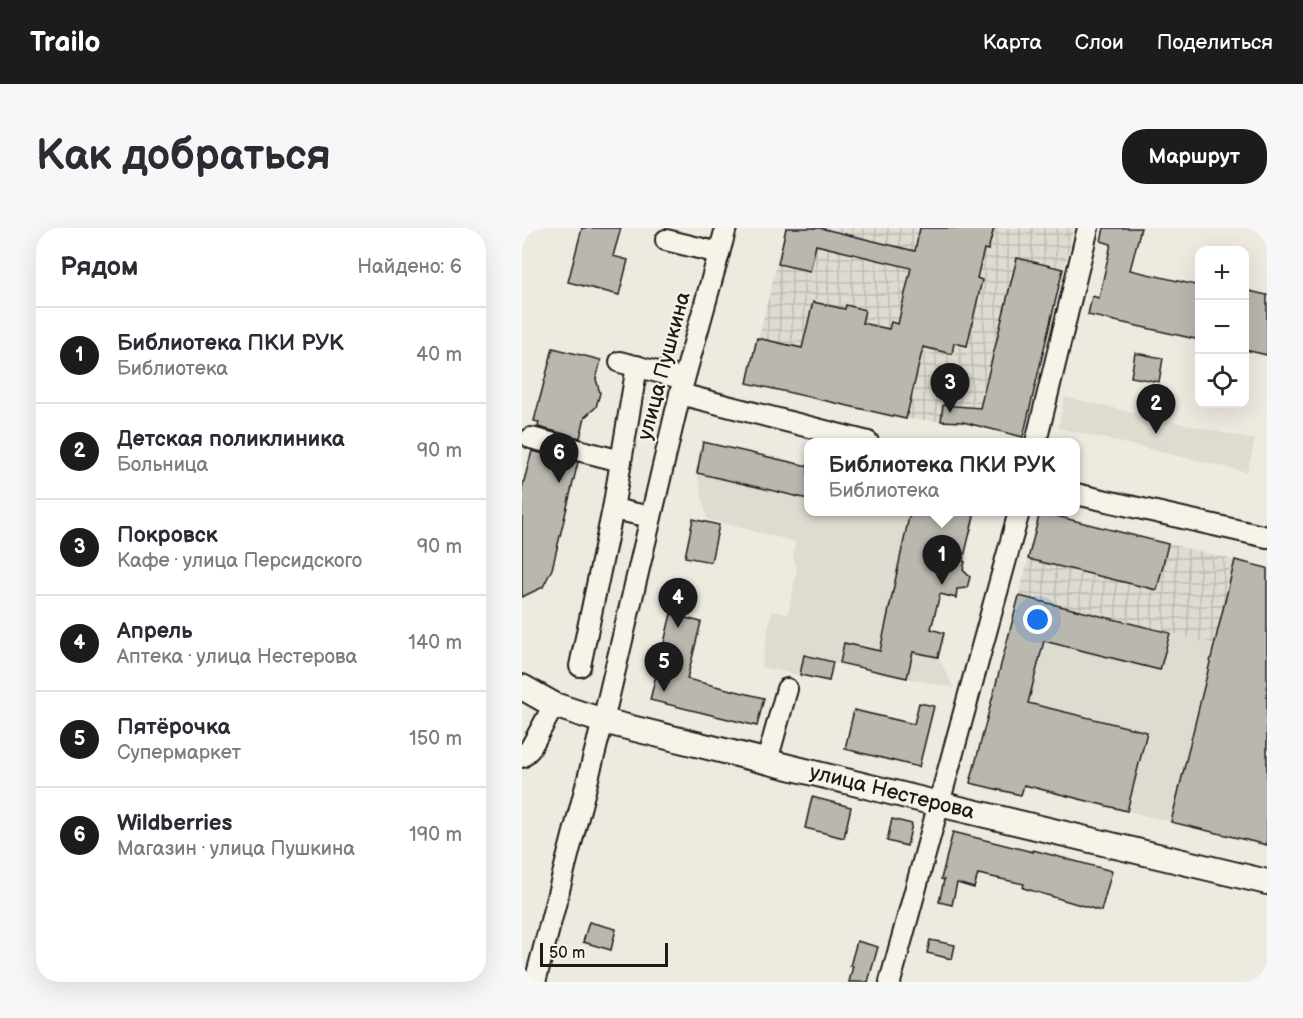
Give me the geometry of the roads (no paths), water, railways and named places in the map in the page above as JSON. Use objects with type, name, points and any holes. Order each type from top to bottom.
[{"type":"main road","name":"улица Нестерова","points":[[522,687],[554,705],[603,721],[1267,882]]},
{"type":"street","name":"улица Пушкина","points":[[603,721],[682,387],[726,228]]},
{"type":"street","points":[[1037,438],[1088,228]]},
{"type":"street","points":[[666,240],[719,253]]},
{"type":"street","points":[[580,666],[621,461],[629,364],[682,387],[854,438]]},
{"type":"street","points":[[531,438],[621,461]]},
{"type":"street","points":[[1080,495],[1267,537]]},
{"type":"street","points":[[613,509],[651,517]]},
{"type":"street","points":[[890,982],[1018,516]]},
{"type":"street","points":[[767,761],[787,689]]},
{"type":"street","points":[[522,757],[530,749],[554,705]]},
{"type":"street","points":[[535,982],[603,721]]},
{"type":"place","name":"Покровск","points":[[950,413]]},
{"type":"place","name":"Детская поликлиника","points":[[1156,434]]},
{"type":"place","name":"Wildberries","points":[[559,483]]},
{"type":"place","name":"Библиотека ПКИ РУК","points":[[942,585]]},
{"type":"place","name":"Апрель","points":[[678,628]]},
{"type":"place","name":"Пятёрочка","points":[[664,692]]}]
